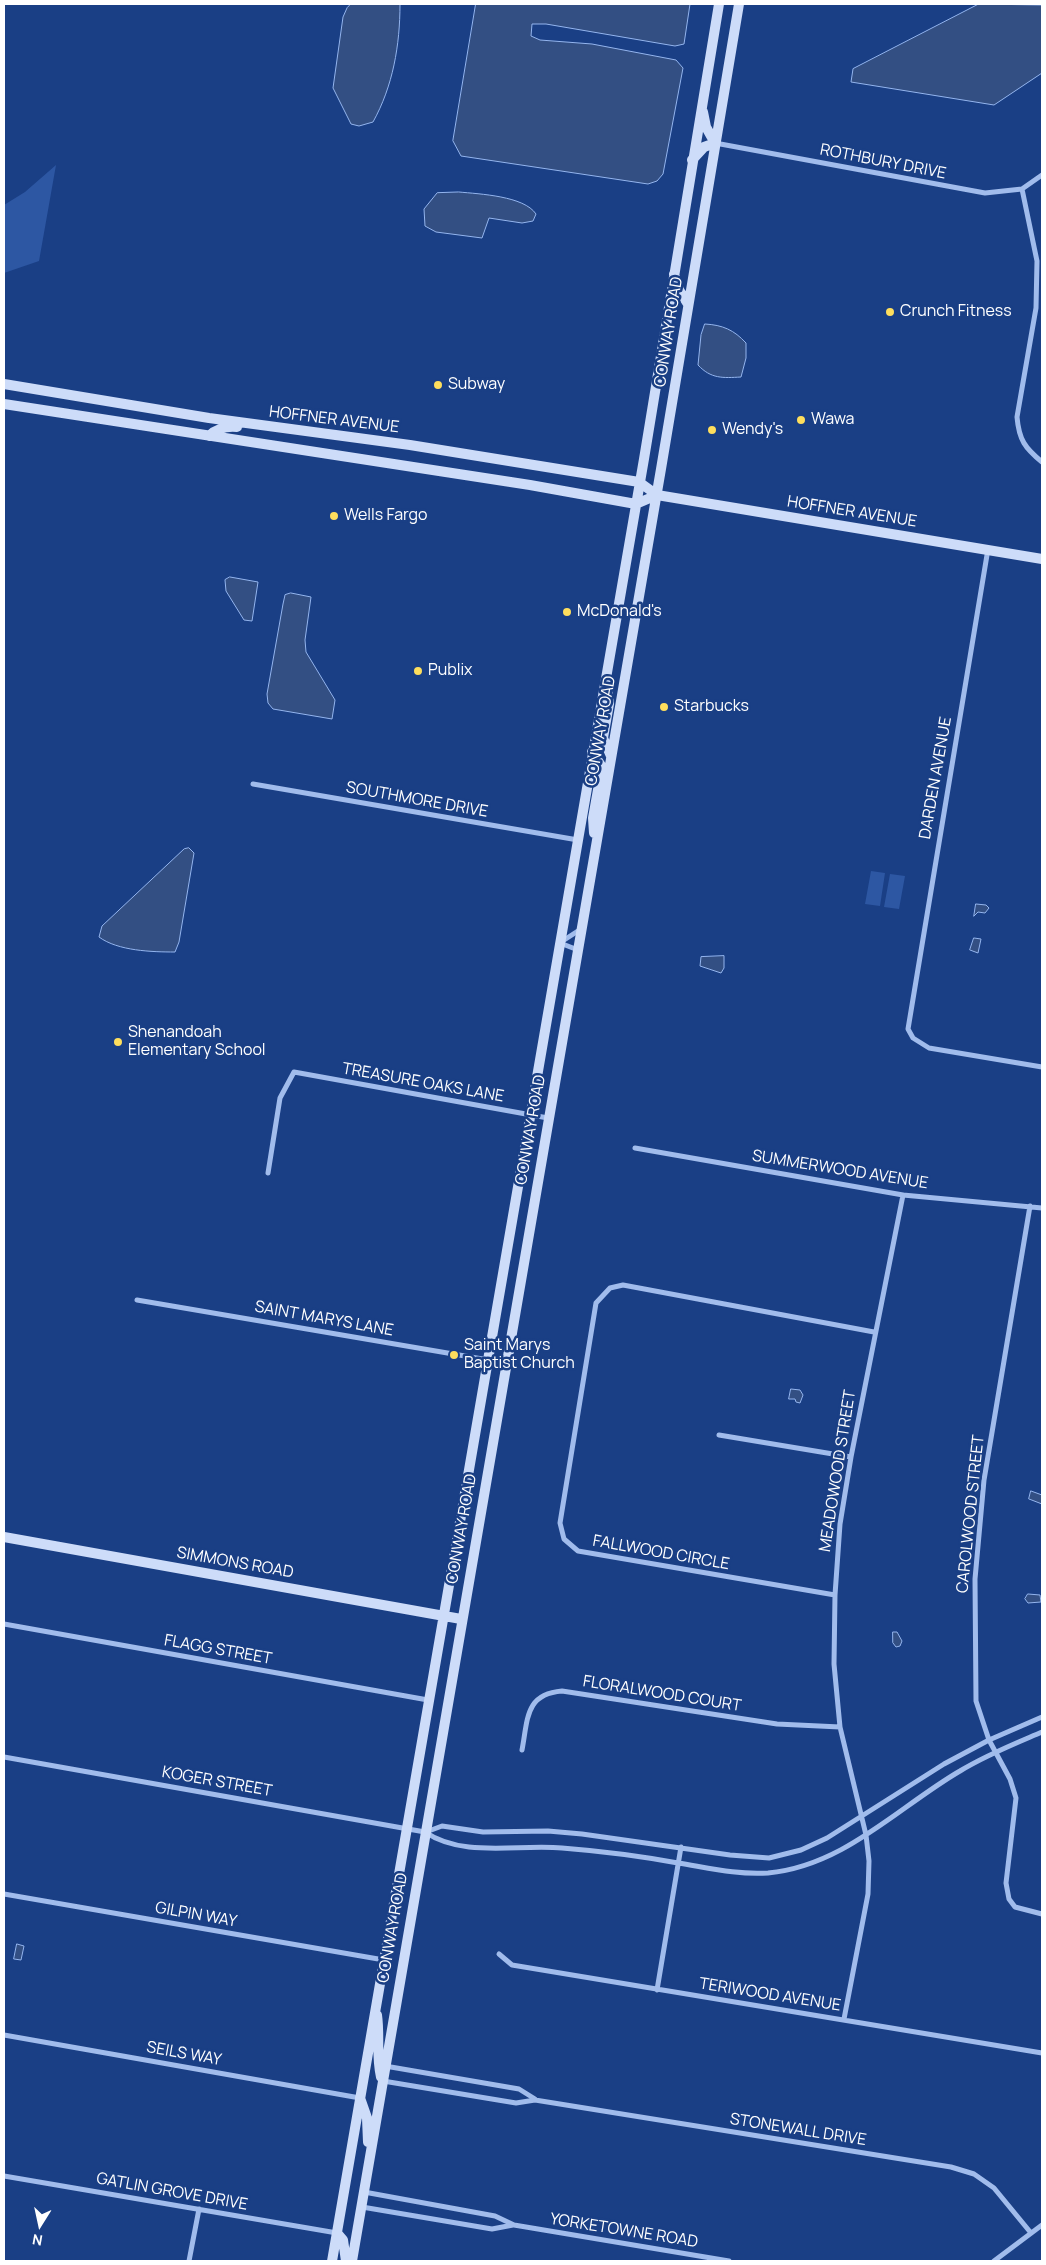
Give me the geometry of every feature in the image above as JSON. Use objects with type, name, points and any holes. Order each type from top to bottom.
[{"type":"main road","name":"CONWAY ROAD","points":[[332,2261],[640,482],[719,4]]},
{"type":"main road","name":"CONWAY ROAD","points":[[352,2261],[657,495],[739,4]]},
{"type":"main road","points":[[692,160],[704,147],[715,143],[706,127],[702,104]]},
{"type":"main road","points":[[674,271],[679,290],[688,304]]},
{"type":"main road","name":"HOFFNER AVENUE","points":[[4,384],[209,418],[410,445],[640,482],[657,495],[1042,559]]},
{"type":"main road","name":"HOFFNER AVENUE","points":[[4,404],[530,485],[636,504]]},
{"type":"main road","points":[[93,418],[113,415],[194,427],[209,418]]},
{"type":"main road","points":[[210,436],[216,430],[229,426],[252,430],[265,426]]},
{"type":"main road","points":[[636,504],[657,495]]},
{"type":"main road","points":[[605,680],[609,704],[603,738],[611,758]]},
{"type":"main road","points":[[592,752],[602,767],[593,818],[596,847]]},
{"type":"main road","name":"SIMMONS ROAD","points":[[4,1537],[462,1619]]},
{"type":"main road","points":[[376,2006],[379,2028],[378,2062],[382,2081]]},
{"type":"main road","points":[[360,2098],[367,2118],[368,2164]]},
{"type":"main road","points":[[337,2233],[345,2248],[346,2261]]},
{"type":"street","name":"ROTHBURY DRIVE","points":[[715,143],[986,193],[1022,189],[1042,175]]},
{"type":"street","points":[[1022,189],[1038,261],[1036,308],[1017,417],[1019,435],[1029,451],[1042,462]]},
{"type":"street","name":"DARDEN AVENUE","points":[[988,549],[908,1030],[913,1038],[929,1048],[1042,1067]]},
{"type":"street","name":"SOUTHMORE DRIVE","points":[[253,784],[578,840]]},
{"type":"street","points":[[560,942],[582,929]]},
{"type":"street","points":[[560,942],[578,950]]},
{"type":"street","name":"TREASURE OAKS LANE","points":[[268,1173],[280,1098],[294,1072],[548,1118]]},
{"type":"street","name":"SUMMERWOOD AVENUE","points":[[636,1148],[903,1194],[1042,1208]]},
{"type":"street","name":"MEADOWOOD STREET","points":[[844,2020],[868,1894],[869,1861],[866,1835],[840,1727],[834,1664],[835,1595],[840,1524],[874,1332],[903,1194]]},
{"type":"street","name":"CAROLWOOD STREET","points":[[1030,1206],[984,1480],[975,1571],[976,1701],[989,1740],[1010,1779],[1016,1798],[1006,1883],[1009,1899],[1015,1907],[1042,1914]]},
{"type":"street","name":"FALLWOOD CIRCLE","points":[[835,1595],[578,1551],[564,1539],[560,1523],[596,1303],[610,1288],[623,1285],[874,1332]]},
{"type":"street","name":"SAINT MARYS LANE","points":[[137,1300],[506,1362]]},
{"type":"street","points":[[718,1435],[851,1457]]},
{"type":"street","name":"FLAGG STREET","points":[[4,1624],[428,1700]]},
{"type":"street","name":"FLORALWOOD COURT","points":[[522,1750],[530,1709],[536,1699],[549,1692],[562,1691],[777,1724],[840,1727]]},
{"type":"street","points":[[425,1832],[442,1826],[483,1832],[548,1831],[681,1847],[730,1855],[769,1858],[801,1850],[827,1838],[944,1764],[989,1740],[1042,1717]]},
{"type":"street","points":[[425,1832],[439,1841],[470,1847],[562,1848],[678,1863],[730,1873],[768,1873],[803,1867],[839,1852],[959,1771],[1042,1732]]},
{"type":"street","name":"KOGER STREET","points":[[4,1757],[425,1832]]},
{"type":"street","points":[[656,1990],[681,1847]]},
{"type":"street","name":"GILPIN WAY","points":[[4,1894],[384,1960]]},
{"type":"street","name":"TERIWOOD AVENUE","points":[[499,1954],[512,1965],[1042,2053]]},
{"type":"street","name":"SEILS WAY","points":[[4,2035],[360,2098]]},
{"type":"street","name":"STONEWALL DRIVE","points":[[385,2066],[519,2089],[535,2100]]},
{"type":"street","name":"STONEWALL DRIVE","points":[[382,2081],[516,2103],[535,2100],[951,2168],[974,2174],[994,2188],[1031,2233]]},
{"type":"street","name":"GATLIN GROVE DRIVE","points":[[4,2176],[337,2233]]},
{"type":"street","name":"YORKETOWNE ROAD","points":[[364,2192],[495,2216],[514,2225],[729,2261]]},
{"type":"street","name":"YORKETOWNE ROAD","points":[[361,2207],[492,2229],[514,2225]]},
{"type":"street","points":[[190,2261],[199,2209]]},
{"type":"street","points":[[994,2261],[1042,2225]]},
{"type":"shaded area","points":[[351,4],[400,4],[397,50],[386,94],[373,122],[359,126],[351,124],[333,88],[343,17]]},
{"type":"shaded area","points":[[476,4],[690,4],[684,44],[675,46],[546,24],[532,24],[531,36],[540,40],[592,44],[676,60],[683,68],[663,174],[657,181],[648,184],[461,156],[453,141]]},
{"type":"shaded area","points":[[979,4],[1042,5],[1042,73],[994,105],[851,82],[853,69]]},
{"type":"shaded area","points":[[56,165],[39,261],[4,273],[4,205],[25,192]]},
{"type":"shaded area","points":[[459,192],[489,195],[512,200],[522,203],[536,214],[533,221],[522,223],[489,218],[482,238],[436,232],[425,226],[424,209],[437,193]]},
{"type":"shaded area","points":[[705,324],[728,329],[746,343],[746,358],[741,377],[718,377],[703,370],[698,365],[701,335]]},
{"type":"shaded area","points":[[230,577],[258,582],[252,621],[244,620],[226,591],[225,580]]},
{"type":"shaded area","points":[[291,593],[311,597],[305,640],[306,652],[335,700],[332,719],[273,709],[268,703],[267,694],[283,604],[285,595]]},
{"type":"shaded area","points":[[189,848],[194,853],[179,942],[175,952],[125,948],[99,937],[102,926],[184,849]]},
{"type":"shaded area","points":[[871,871],[885,873],[880,906],[865,904]]},
{"type":"shaded area","points":[[890,874],[905,876],[899,909],[884,907]]},
{"type":"shaded area","points":[[976,904],[986,905],[989,908],[985,913],[978,912],[974,916]]},
{"type":"shaded area","points":[[974,938],[981,939],[978,953],[970,950]]},
{"type":"shaded area","points":[[724,956],[724,968],[721,973],[700,966],[701,957]]},
{"type":"shaded area","points":[[791,1389],[800,1390],[803,1395],[800,1403],[796,1402],[795,1399],[789,1399]]},
{"type":"shaded area","points":[[1031,1491],[1042,1495],[1042,1504],[1029,1499]]},
{"type":"shaded area","points":[[1028,1594],[1040,1595],[1041,1602],[1028,1603],[1025,1599]]},
{"type":"shaded area","points":[[893,1632],[897,1632],[902,1641],[900,1646],[896,1647],[893,1643]]},
{"type":"shaded area","points":[[17,1944],[24,1946],[21,1960],[14,1959]]},
{"type":"place","name":"Crunch Fitness","points":[[890,312]]},
{"type":"place","name":"Subway","points":[[438,385]]},
{"type":"place","name":"Wawa","points":[[801,420]]},
{"type":"place","name":"Wendy's","points":[[712,430]]},
{"type":"place","name":"Wells Fargo","points":[[334,516]]},
{"type":"place","name":"McDonald's","points":[[567,612]]},
{"type":"place","name":"Publix","points":[[418,671]]},
{"type":"place","name":"Starbucks","points":[[664,707]]},
{"type":"place","name":"Shenandoah Elementary School","points":[[118,1042]]},
{"type":"place","name":"Saint Marys Baptist Church","points":[[454,1355]]}]
